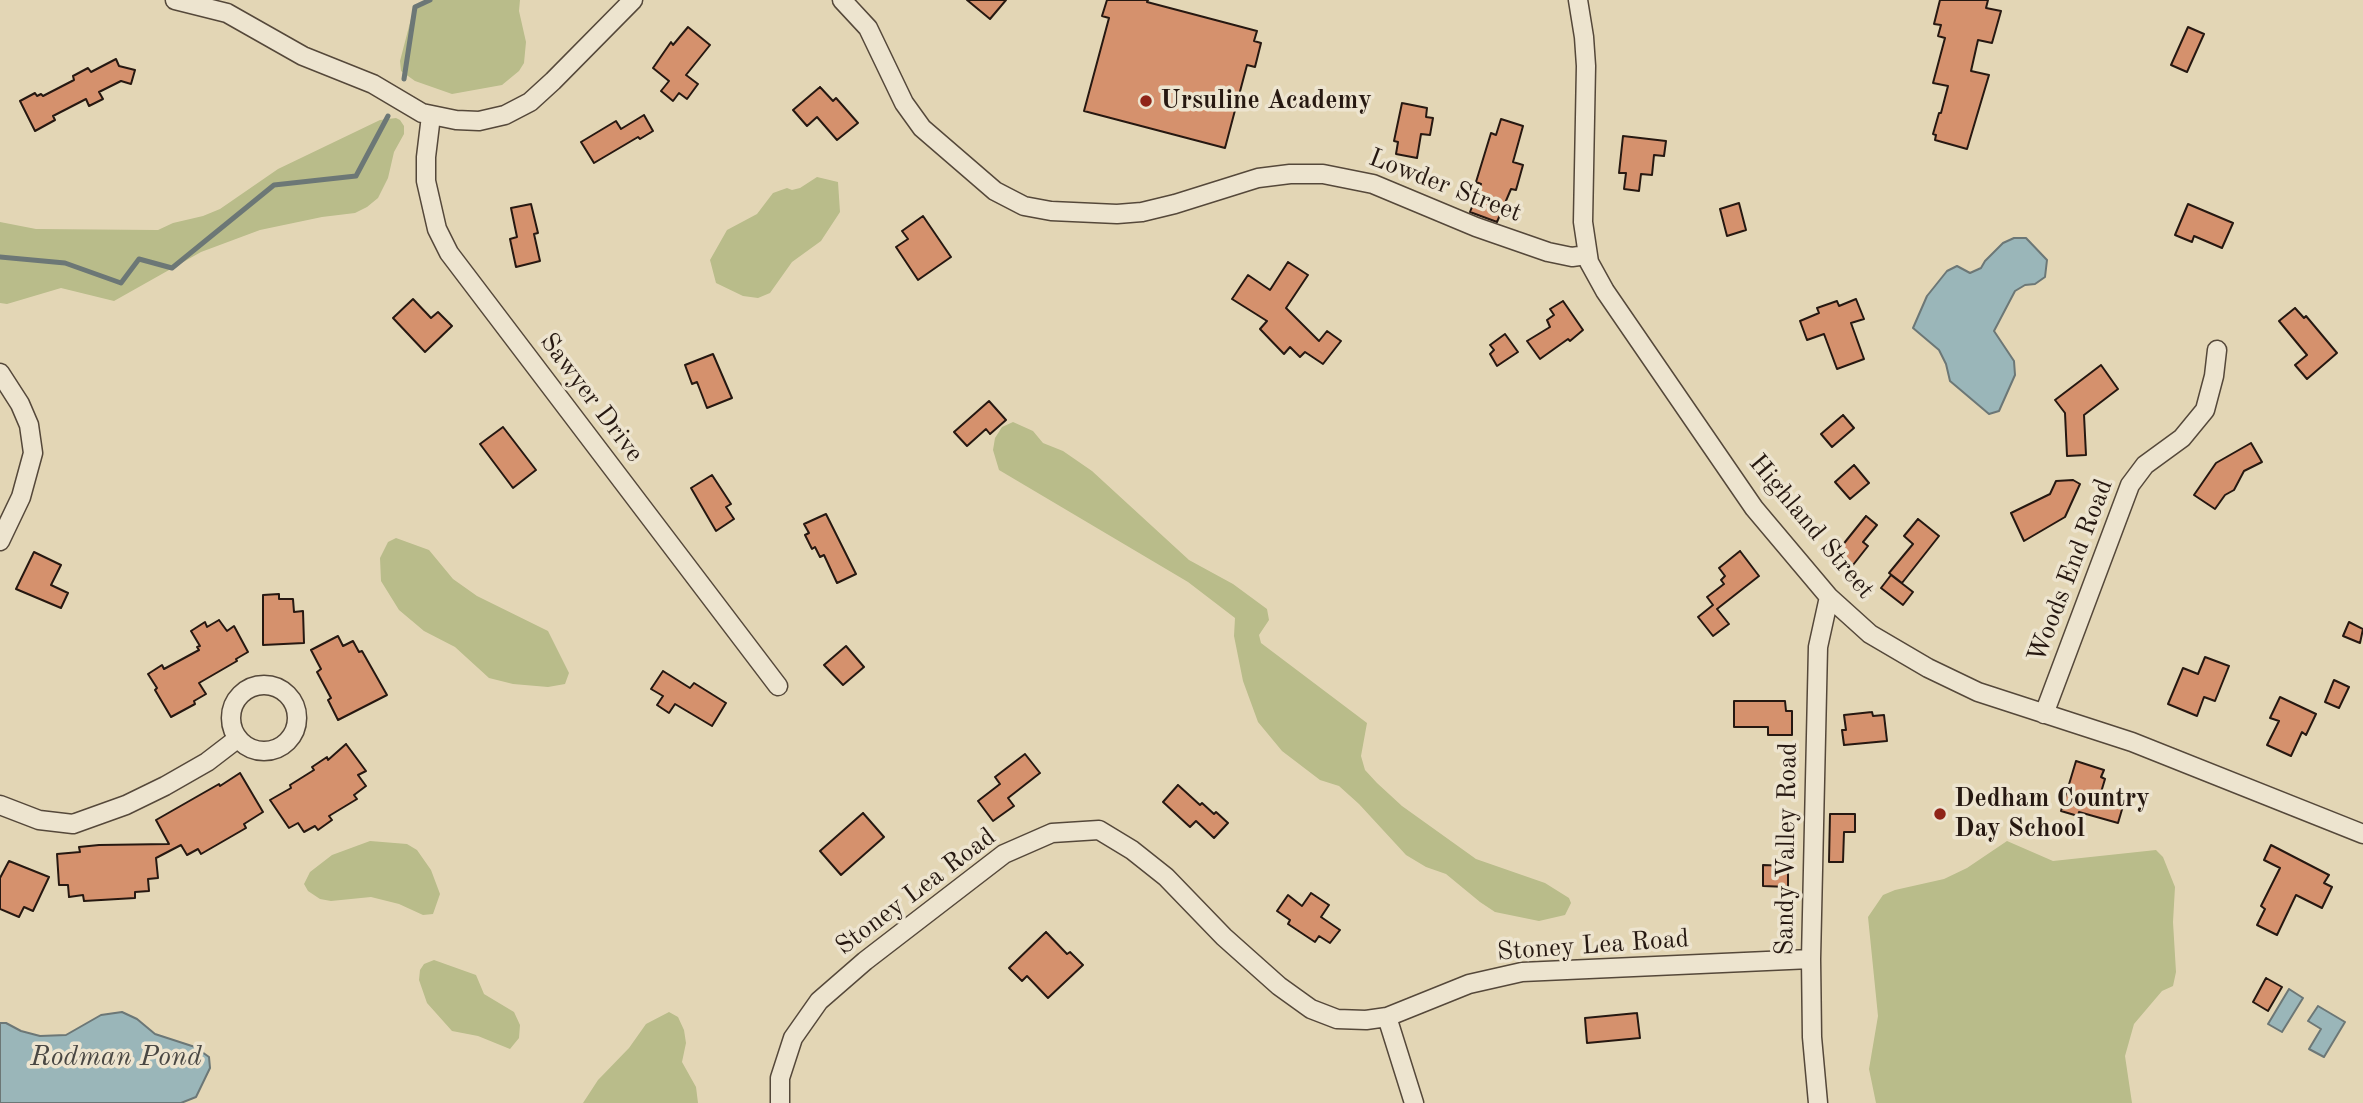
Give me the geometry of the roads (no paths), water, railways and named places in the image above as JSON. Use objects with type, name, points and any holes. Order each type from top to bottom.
[{"type":"street","points":[[175,0],[227,13],[303,56],[373,84],[431,116],[479,121],[505,116],[517,110],[547,86],[633,0]]},
{"type":"street","name":"Lowder Street","points":[[842,0],[867,28],[908,110],[922,128],[995,191],[1024,206],[1051,211],[1117,214],[1142,212],[1175,205],[1258,178],[1323,174],[1373,184],[1476,227],[1548,252],[1572,257],[1586,255]]},
{"type":"street","name":"Highland Street","points":[[1578,0],[1586,66],[1583,222],[1586,255],[1605,291],[1754,508],[1829,597],[1870,634],[1928,668],[1978,692],[2132,743],[2363,834]]},
{"type":"street","name":"Sawyer Drive","points":[[431,116],[426,181],[437,229],[449,253],[778,686]]},
{"type":"street","name":"Woods End Road","points":[[2044,714],[2130,485],[2145,465],[2182,438],[2205,410],[2214,376],[2217,350]]},
{"type":"street","points":[[0,373],[20,404],[29,425],[33,453],[21,497],[0,541]]},
{"type":"street","name":"Sandy Valley Road","points":[[1818,1103],[1812,1037],[1811,959],[1818,647],[1829,597]]},
{"type":"street","points":[[0,805],[39,820],[73,824],[126,805],[165,786],[207,762],[237,738]]},
{"type":"street","name":"Stoney Lea Road","points":[[780,1103],[780,1078],[793,1038],[819,1001],[1004,854],[1052,833],[1099,830],[1132,850],[1166,877],[1224,937],[1279,986],[1311,1009],[1337,1019],[1387,1017],[1469,984],[1522,972],[1811,959]]},
{"type":"street","points":[[1387,1017],[1414,1103]]},
{"type":"water","points":[[2014,238],[2026,238],[2047,260],[2045,277],[2035,284],[2025,285],[2015,291],[1994,331],[2014,361],[2015,375],[1999,411],[1989,414],[1950,381],[1939,350],[1913,328],[1927,296],[1947,271],[1957,266],[1970,273],[1981,268],[2003,243]]},
{"type":"water","points":[[2289,989],[2303,998],[2282,1032],[2268,1024]]},
{"type":"water","points":[[2318,1006],[2345,1022],[2324,1057],[2309,1049],[2321,1029],[2308,1021]]},
{"type":"water","name":"Rodman Pond","points":[[122,1012],[137,1019],[155,1034],[195,1047],[209,1057],[210,1068],[196,1097],[181,1103],[0,1103],[0,1023],[40,1036],[66,1035],[101,1015]]},
{"type":"waterway","points":[[404,79],[415,7],[430,0]]},
{"type":"waterway","points":[[0,257],[65,263],[121,283],[139,259],[172,268],[274,185],[356,176],[388,116]]},
{"type":"place","name":"Ursuline Academy","points":[[1146,101]]},
{"type":"place","name":"Dedham Country Day School","points":[[1940,814]]}]
